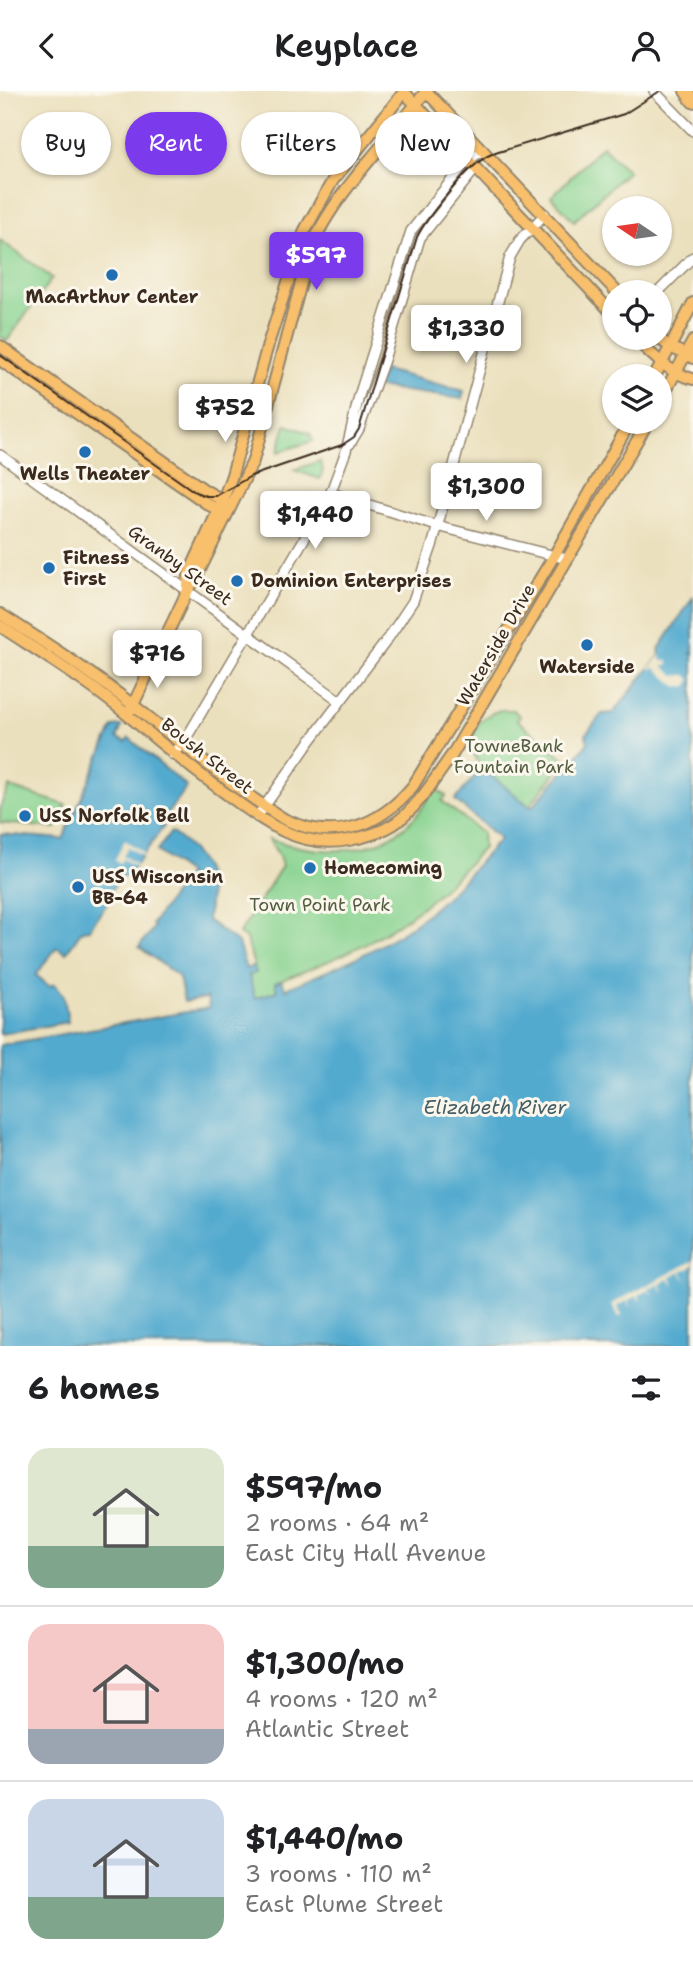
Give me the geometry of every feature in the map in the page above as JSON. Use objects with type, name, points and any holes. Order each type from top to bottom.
[{"type":"highway","points":[[686,91],[693,100]]},
{"type":"main road","points":[[226,507],[265,354],[297,250],[309,221],[327,190],[404,91],[423,112]]},
{"type":"main road","points":[[130,710],[226,507],[249,472],[310,250],[330,213],[426,91],[606,280]]},
{"type":"main road","points":[[364,142],[370,162]]},
{"type":"main road","points":[[475,167],[602,303]]},
{"type":"main road","points":[[582,280],[592,265]]},
{"type":"main road","points":[[672,343],[693,303]]},
{"type":"main road","points":[[672,379],[689,356],[693,341]]},
{"type":"main road","points":[[0,346],[226,507]]},
{"type":"main road","points":[[672,348],[689,356]]},
{"type":"main road","points":[[648,350],[662,363],[693,380]]},
{"type":"main road","points":[[662,363],[668,350]]},
{"type":"main road","points":[[0,360],[226,507]]},
{"type":"main road","name":"Waterside Drive","points":[[264,807],[298,826],[317,831],[345,829],[378,817],[396,804],[413,786],[483,674],[623,434]]},
{"type":"main road","name":"Waterside Drive","points":[[257,817],[287,835],[321,843],[357,839],[384,829],[402,818],[452,755],[641,434]]},
{"type":"main road","name":"Boush Street","points":[[0,614],[59,652],[130,710],[173,754],[257,817]]},
{"type":"main road","name":"Boush Street","points":[[0,626],[130,710],[264,807]]},
{"type":"main road","points":[[483,674],[490,689]]},
{"type":"street","points":[[660,93],[693,131]]},
{"type":"street","points":[[475,160],[483,150]]},
{"type":"street","points":[[173,754],[249,635],[331,492],[346,451],[359,396],[409,235],[417,221],[461,175]]},
{"type":"street","points":[[257,817],[405,615],[418,589],[508,265],[517,244],[545,214]]},
{"type":"street","points":[[670,280],[693,257]]},
{"type":"street","name":"Granby Street","points":[[0,455],[340,701]]},
{"type":"street","points":[[331,492],[437,526],[567,559]]},
{"type":"green space","points":[[602,146],[628,171],[574,221],[551,197]]},
{"type":"green space","points":[[0,240],[52,278],[7,341],[0,336]]},
{"type":"green space","points":[[286,425],[310,433],[313,441],[278,452]]},
{"type":"green space","points":[[320,461],[323,470],[320,479],[294,470]]},
{"type":"green space","name":"TowneBank Fountain Park","points":[[501,710],[513,710],[520,716],[517,720],[566,760],[529,806],[488,774],[474,754],[472,742],[477,726],[486,717]]},
{"type":"green space","points":[[9,787],[66,805],[56,828],[0,823],[0,807]]},
{"type":"green space","name":"Town Point Park","points":[[435,788],[446,796],[442,801],[482,833],[483,848],[433,898],[398,924],[353,950],[275,983],[278,991],[255,998],[248,975],[256,972],[246,939],[239,934],[282,866],[269,839],[326,850],[363,847],[398,832],[416,815]]},
{"type":"water","points":[[384,370],[464,391],[462,399],[376,387]]},
{"type":"water","name":"Elizabeth River","points":[[693,597],[693,1346],[0,1346],[0,1045],[209,1008],[207,998],[184,1002],[179,977],[139,947],[188,874],[157,851],[171,832],[192,850],[204,869],[209,892],[207,920],[238,943],[246,969],[254,966],[256,973],[249,975],[255,998],[277,991],[275,983],[281,981],[285,989],[328,971],[398,935],[452,891],[500,839],[455,800],[482,768],[529,806],[533,806],[588,743],[586,734],[602,714],[613,713],[660,655],[659,649]]},
{"type":"water","points":[[122,726],[117,738],[126,742],[129,738],[187,787],[160,823],[164,826],[128,876],[122,876],[109,893],[111,898],[89,929],[82,930],[66,953],[57,947],[36,975],[49,986],[55,984],[64,996],[68,1022],[0,1034],[0,836],[63,839],[113,727]]},
{"type":"pier","points":[[660,655],[662,661],[668,660],[669,664],[663,666],[675,676],[686,675],[691,680],[687,686],[676,686],[655,668],[648,669]]},
{"type":"pier","points":[[125,840],[145,854],[143,856],[128,847],[123,856],[137,865],[135,867],[123,859],[120,863],[115,860]]},
{"type":"pier","points":[[693,1261],[693,1266],[682,1272],[687,1281],[680,1272],[671,1277],[675,1288],[669,1278],[660,1284],[664,1294],[658,1284],[649,1289],[653,1296],[648,1290],[639,1295],[641,1302],[637,1296],[628,1301],[630,1308],[626,1301],[617,1306],[622,1316],[619,1317],[612,1304]]},
{"type":"tram line","points":[[0,355],[195,492],[216,496],[251,476],[342,445],[354,437],[359,429],[417,237],[430,216],[473,167],[492,154],[624,114],[660,91]]},
{"type":"place","name":"MacArthur Center","points":[[112,275]]},
{"type":"place","name":"Wells Theater","points":[[85,452]]},
{"type":"place","name":"Fitness First","points":[[49,568]]},
{"type":"place","name":"Dominion Enterprises","points":[[237,581]]},
{"type":"place","name":"Waterside","points":[[587,645]]},
{"type":"place","name":"USS Norfolk Bell","points":[[25,816]]},
{"type":"place","name":"Homecoming","points":[[310,868]]},
{"type":"place","name":"USS Wisconsin BB-64","points":[[78,887]]}]
